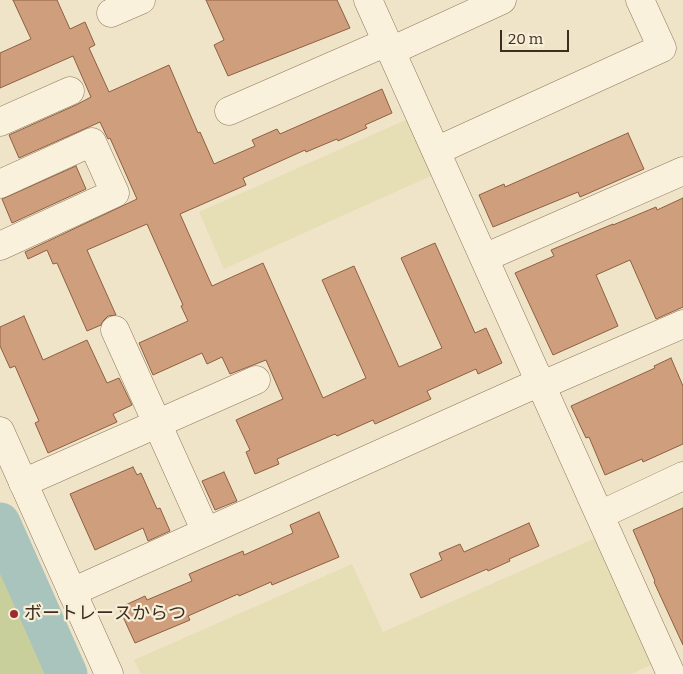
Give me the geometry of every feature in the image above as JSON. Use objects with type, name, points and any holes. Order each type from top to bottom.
[{"type":"street","points":[[111,13],[141,0]]},
{"type":"street","points":[[368,0],[671,674]]},
{"type":"street","points":[[229,111],[502,0]]},
{"type":"street","points":[[436,151],[662,48],[640,0]]},
{"type":"street","points":[[0,122],[70,91]]},
{"type":"street","points":[[0,184],[92,142],[115,193],[0,246]]},
{"type":"street","points":[[484,258],[683,171]]},
{"type":"street","points":[[72,592],[540,382],[554,380],[683,324]]},
{"type":"street","points":[[115,330],[206,532]]},
{"type":"street","points":[[23,483],[256,380]]},
{"type":"street","points":[[0,431],[109,674]]},
{"type":"street","points":[[600,515],[683,476]]},
{"type":"shaded area","points":[[408,119],[433,175],[224,269],[199,212]]},
{"type":"shaded area","points":[[600,536],[656,663],[631,674],[141,674],[134,660],[352,564],[383,632]]},
{"type":"green space","name":"ボートレースからつ","points":[[0,554],[54,674],[0,674]]},
{"type":"building","points":[[13,0],[57,0],[70,29],[85,22],[95,45],[89,48],[109,92],[169,65],[198,133],[200,132],[214,164],[255,146],[252,140],[277,129],[280,134],[382,89],[392,113],[365,125],[367,128],[338,141],[337,139],[306,152],[305,150],[243,178],[246,185],[180,214],[212,286],[263,263],[323,398],[366,378],[322,280],[354,266],[399,367],[442,348],[401,258],[435,243],[475,333],[486,328],[502,363],[478,374],[476,369],[427,391],[431,399],[375,424],[373,420],[337,436],[335,434],[277,459],[279,464],[255,474],[246,452],[250,450],[236,420],[283,399],[266,360],[230,374],[222,357],[207,364],[202,353],[153,375],[139,343],[188,321],[181,306],[183,305],[147,224],[87,250],[116,315],[108,316],[101,325],[87,331],[57,263],[53,264],[47,250],[28,259],[25,252],[137,199],[110,138],[108,139],[100,122],[19,158],[9,135],[91,97],[73,56],[0,88],[0,53],[31,39]]},
{"type":"building","points":[[206,0],[337,0],[350,28],[228,76],[214,45],[224,40]]},
{"type":"building","points":[[628,133],[644,169],[580,197],[578,192],[493,227],[479,195],[504,184],[505,187]]},
{"type":"building","points":[[76,166],[86,189],[12,223],[2,199]]},
{"type":"building","points":[[683,198],[683,307],[656,319],[630,260],[596,275],[618,326],[553,355],[515,273],[554,256],[551,250],[656,207],[657,210]]},
{"type":"building","points":[[24,316],[43,360],[87,340],[107,383],[119,378],[132,405],[113,414],[117,422],[48,453],[35,423],[39,421],[15,366],[10,368],[0,346],[0,327]]},
{"type":"building","points":[[671,358],[683,386],[683,444],[643,462],[642,459],[605,475],[589,437],[586,438],[571,406],[655,368],[654,366]]},
{"type":"building","points":[[133,467],[137,475],[141,473],[157,509],[160,508],[170,531],[148,541],[143,528],[95,550],[70,494]]},
{"type":"building","points":[[224,472],[237,501],[215,510],[202,481]]},
{"type":"building","points":[[683,508],[683,645],[633,530]]},
{"type":"building","points":[[319,512],[339,557],[272,585],[271,582],[239,596],[238,594],[188,616],[190,620],[135,643],[119,608],[145,596],[147,600],[192,581],[189,574],[243,551],[244,555],[293,533],[290,525]]},
{"type":"building","points":[[529,523],[539,546],[509,559],[510,561],[488,571],[487,569],[421,598],[410,574],[442,560],[439,553],[460,544],[464,552]]},
{"type":"waterway","points":[[0,523],[67,674]]},
{"type":"place","name":"ボートレースからつ","points":[[14,614]]}]
